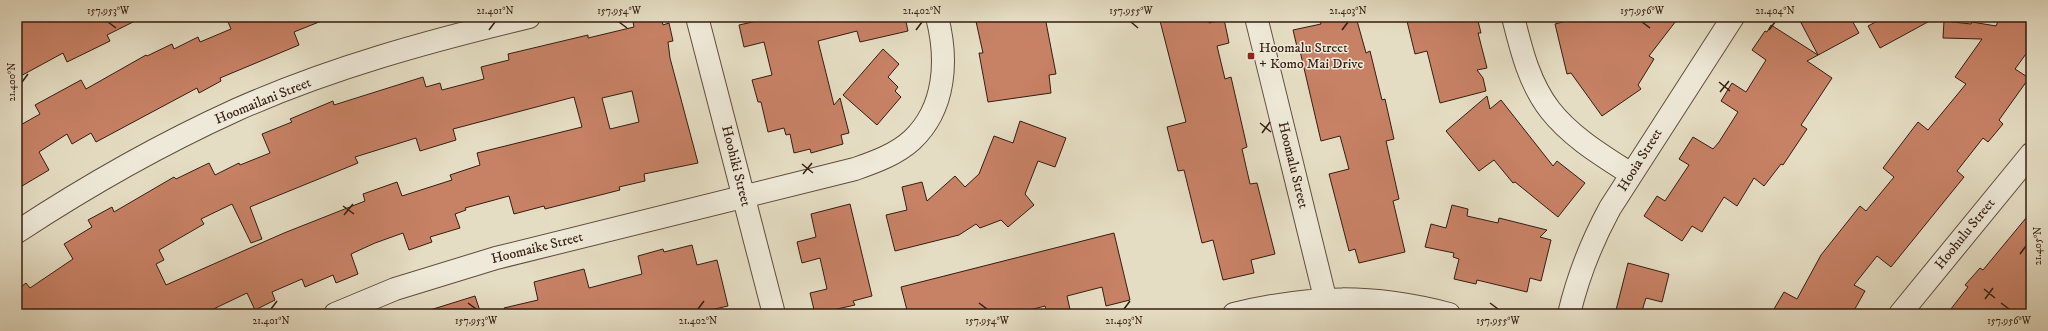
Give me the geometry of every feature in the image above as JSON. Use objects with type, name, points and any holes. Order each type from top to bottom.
[{"type":"street","name":"Hoomailani Street","points":[[17,232],[117,170],[236,110],[354,65],[444,38],[529,17]]},
{"type":"street","name":"Hoohiki Street","points":[[698,17],[774,314]]},
{"type":"street","name":"Hoomaike Street","points":[[335,314],[395,289],[488,260],[856,169],[877,161],[912,140],[930,119],[936,105],[941,86],[943,48],[937,17]]},
{"type":"street","name":"Hoomalu Street","points":[[1256,17],[1327,307]]},
{"type":"street","points":[[1513,17],[1528,72],[1550,110],[1582,141],[1631,174]]},
{"type":"street","name":"Hooia Street","points":[[1569,314],[1592,241],[1631,174],[1733,17]]},
{"type":"street","name":"Hoohulu Street","points":[[1900,314],[2031,154]]},
{"type":"street","points":[[1234,314],[1292,301],[1327,307],[1381,300],[1409,304],[1450,314]]},
{"type":"building","points":[[17,17],[143,17],[107,35],[110,41],[67,62],[63,53],[17,78]]},
{"type":"building","points":[[226,17],[329,18],[294,32],[299,45],[220,78],[221,81],[199,93],[197,88],[96,142],[91,133],[72,144],[67,134],[39,152],[49,170],[17,189],[17,127],[40,114],[35,105],[81,80],[86,89],[146,55],[147,56],[172,44],[174,49],[198,37],[200,42],[231,29]]},
{"type":"building","points":[[653,17],[661,17],[663,25],[669,23],[673,41],[668,42],[670,58],[698,163],[644,174],[645,181],[619,187],[620,190],[545,209],[544,206],[514,214],[509,196],[465,208],[466,210],[455,214],[460,228],[430,237],[432,242],[409,250],[403,233],[375,243],[351,254],[358,274],[336,283],[333,275],[305,287],[302,279],[272,292],[275,300],[255,310],[247,293],[203,314],[17,314],[17,290],[26,283],[30,288],[73,259],[64,244],[92,227],[88,220],[112,207],[114,212],[174,177],[176,179],[209,163],[215,175],[239,163],[240,165],[270,153],[262,134],[292,122],[290,119],[333,101],[334,105],[423,77],[426,87],[440,83],[442,90],[484,79],[481,67],[509,60],[508,54],[588,35],[588,38],[634,27],[633,22]],"holes":[[[632,91],[639,122],[610,129],[602,98]],[[574,97],[582,127],[477,153],[480,165],[450,175],[452,180],[402,196],[397,182],[363,194],[365,201],[284,233],[166,285],[156,264],[164,260],[159,250],[204,224],[201,219],[232,204],[251,243],[262,239],[250,207],[358,163],[355,157],[416,138],[420,151],[456,140],[453,129]]]},
{"type":"building","points":[[756,17],[905,17],[908,31],[860,42],[857,31],[818,41],[834,105],[840,98],[849,133],[841,135],[843,144],[811,153],[810,149],[794,153],[790,134],[786,135],[784,128],[768,132],[761,102],[758,102],[752,80],[772,75],[764,42],[744,47],[739,25],[757,21]]},
{"type":"building","points":[[975,17],[1045,17],[1056,74],[1049,75],[1051,93],[988,102],[979,53],[983,53]]},
{"type":"building","points":[[1159,17],[1208,17],[1209,23],[1224,19],[1229,43],[1217,46],[1225,79],[1231,77],[1247,147],[1242,149],[1250,184],[1257,183],[1275,254],[1251,260],[1254,273],[1223,280],[1213,240],[1202,243],[1184,170],[1178,171],[1167,127],[1186,122]]},
{"type":"building","points":[[1319,17],[1356,17],[1366,53],[1370,51],[1382,100],[1385,99],[1394,139],[1386,141],[1399,199],[1393,201],[1405,252],[1359,263],[1355,249],[1349,251],[1329,174],[1349,169],[1340,136],[1321,141],[1300,51],[1298,51],[1293,30],[1321,24]]},
{"type":"building","points":[[1406,17],[1477,17],[1481,33],[1478,33],[1487,68],[1477,70],[1483,78],[1486,91],[1440,103],[1427,51],[1415,54]]},
{"type":"building","points":[[1581,17],[1679,17],[1649,56],[1654,59],[1638,85],[1641,89],[1602,116],[1571,73],[1567,74],[1555,24]]},
{"type":"building","points":[[1798,17],[1850,17],[1859,33],[1807,61],[1832,78],[1801,125],[1807,129],[1783,165],[1781,164],[1764,186],[1754,178],[1737,206],[1724,197],[1702,232],[1692,226],[1682,241],[1644,216],[1657,196],[1665,201],[1689,165],[1679,159],[1693,137],[1713,149],[1719,142],[1738,112],[1721,101],[1732,83],[1746,92],[1766,60],[1752,50],[1771,25],[1818,55]]},
{"type":"building","points":[[1885,17],[1937,17],[1880,48],[1868,26]]},
{"type":"building","points":[[2000,17],[2031,17],[2031,47],[2015,69],[2029,78],[1999,120],[2003,124],[1988,142],[1983,138],[1957,171],[1964,177],[1891,267],[1877,256],[1854,285],[1865,291],[1852,314],[1771,314],[1784,292],[1797,299],[1821,255],[1860,206],[1866,211],[1894,177],[1883,168],[1918,122],[1928,130],[1966,84],[1955,77],[1982,39],[1943,38],[1944,21],[1971,24],[1972,22],[1996,26]]},
{"type":"building","points":[[883,49],[899,64],[888,77],[898,87],[895,91],[901,97],[877,125],[843,95]]},
{"type":"building","points":[[1487,96],[1490,109],[1501,100],[1553,166],[1557,161],[1585,183],[1558,217],[1515,182],[1513,183],[1494,160],[1479,171],[1446,131]]},
{"type":"building","points":[[1020,121],[1066,138],[1055,167],[1038,161],[1025,194],[1034,205],[1008,227],[1001,220],[980,228],[976,224],[959,235],[895,251],[886,215],[907,210],[902,187],[922,182],[927,201],[955,176],[965,187],[979,174],[994,136],[1013,143]]},
{"type":"building","points":[[850,204],[872,296],[853,301],[855,305],[815,314],[810,293],[827,289],[820,258],[802,263],[797,242],[816,237],[811,214]]},
{"type":"building","points":[[1452,205],[1468,209],[1467,216],[1498,223],[1499,218],[1547,230],[1540,237],[1551,240],[1541,281],[1530,278],[1527,292],[1477,280],[1476,284],[1454,279],[1459,259],[1453,257],[1454,253],[1425,247],[1431,224],[1446,228]]},
{"type":"building","points":[[2031,212],[2031,314],[1947,314],[1968,287],[1965,285],[1980,268],[1983,270]]},
{"type":"building","points":[[1114,233],[1130,300],[1106,306],[1102,287],[1067,296],[1071,314],[1047,314],[1045,306],[1014,314],[908,314],[901,287]]},
{"type":"building","points":[[692,245],[697,265],[717,260],[728,306],[693,314],[505,314],[504,308],[538,300],[534,282],[584,269],[589,288],[642,274],[638,256],[663,249],[664,252]]},
{"type":"building","points":[[1628,263],[1669,274],[1662,302],[1646,298],[1641,314],[1615,314]]},
{"type":"building","points":[[475,296],[481,314],[431,314],[430,310]]},
{"type":"place","name":"Hoomalu Street + Komo Mai Drive","points":[[1251,56]]}]
